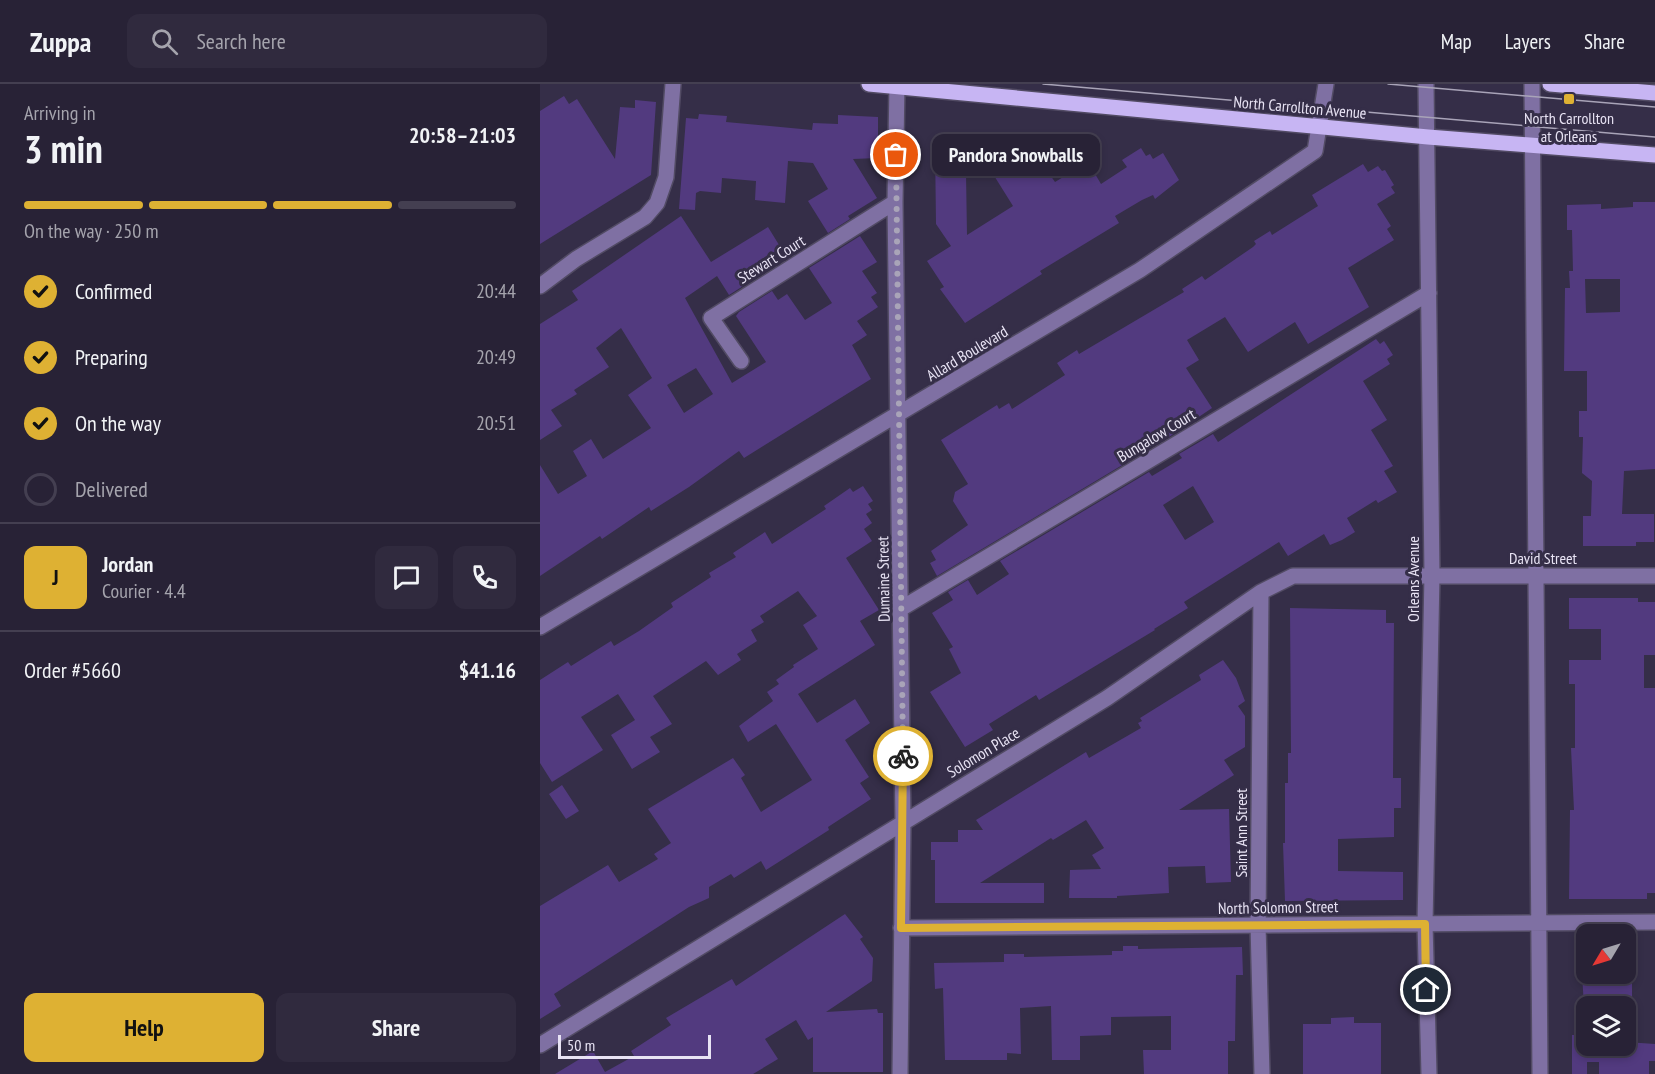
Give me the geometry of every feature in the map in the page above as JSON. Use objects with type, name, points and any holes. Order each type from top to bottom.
[{"type":"main road","name":"North Carrollton Avenue","points":[[869,84],[1428,137],[1655,155]]},
{"type":"main road","points":[[1550,84],[1626,87],[1655,93]]},
{"type":"street","points":[[540,286],[576,259],[645,217],[657,203],[666,177],[673,84]]},
{"type":"street","name":"Allard Boulevard","points":[[540,627],[1140,270],[1316,152],[1326,84]]},
{"type":"street","name":"Orleans Avenue","points":[[1426,84],[1432,574],[1425,924],[1429,1074]]},
{"type":"street","points":[[1532,84],[1540,1074]]},
{"type":"street","name":"Dumaine Street","points":[[897,85],[895,202],[903,822],[900,1074]]},
{"type":"street","name":"Stewart Court","points":[[741,361],[711,318],[895,202]]},
{"type":"street","name":"Bungalow Court","points":[[902,608],[1429,293]]},
{"type":"street","name":"David Street","points":[[1432,574],[1655,576]]},
{"type":"street","name":"Solomon Place","points":[[540,1045],[1107,698],[1261,592],[1293,576],[1432,574]]},
{"type":"street","name":"Saint Ann Street","points":[[1261,592],[1258,925],[1262,1074]]},
{"type":"street","name":"North Solomon Street","points":[[901,928],[1655,922]]},
{"type":"building","points":[[564,96],[569,104],[577,99],[615,159],[620,107],[635,108],[635,100],[656,102],[651,175],[540,244],[540,111]]},
{"type":"building","points":[[699,114],[727,116],[726,122],[812,130],[813,123],[838,124],[838,115],[878,117],[878,158],[853,159],[877,198],[848,216],[850,219],[828,233],[808,201],[828,189],[813,163],[788,161],[785,203],[755,200],[756,181],[722,178],[721,193],[700,191],[696,193],[695,210],[679,209],[686,118],[698,119]]},
{"type":"building","points":[[992,134],[1035,137],[1034,152],[1055,182],[1088,162],[1101,184],[1127,167],[1122,160],[1141,148],[1146,156],[1150,154],[1153,159],[1163,153],[1179,180],[1155,199],[1153,195],[1115,216],[1119,223],[1040,271],[1042,274],[965,323],[940,289],[944,287],[927,261],[951,246],[936,224],[935,145],[975,144],[975,139],[992,140]],"holes":[[[966,173],[993,174],[1013,206],[967,235]]]},
{"type":"building","points":[[1363,164],[1368,172],[1378,166],[1382,171],[1385,170],[1394,185],[1391,187],[1395,193],[1377,204],[1391,226],[1387,229],[1394,240],[1348,268],[1369,307],[1308,344],[1295,322],[1248,352],[1225,317],[1187,340],[1199,360],[1186,368],[1212,408],[1169,437],[1165,431],[1136,449],[1139,455],[937,576],[930,563],[936,560],[931,551],[968,525],[953,501],[955,492],[968,484],[941,440],[997,405],[999,409],[1009,403],[1012,409],[1065,375],[1057,363],[1077,350],[1079,354],[1184,292],[1182,289],[1202,276],[1205,280],[1253,247],[1256,244],[1254,241],[1270,231],[1272,235],[1318,206],[1312,195]]},
{"type":"building","points":[[1633,202],[1655,202],[1655,469],[1624,471],[1622,514],[1654,514],[1654,542],[1636,542],[1636,546],[1583,546],[1583,516],[1591,516],[1592,481],[1582,473],[1583,437],[1579,437],[1579,411],[1587,411],[1587,371],[1564,371],[1565,288],[1570,288],[1569,271],[1573,271],[1572,230],[1567,230],[1567,205],[1601,204],[1601,209],[1633,207]],"holes":[[[1585,279],[1620,279],[1620,312],[1586,313]]]},
{"type":"building","points":[[681,216],[711,262],[768,227],[784,253],[759,269],[762,274],[729,295],[717,276],[685,298],[732,383],[766,362],[736,316],[739,312],[772,291],[778,300],[787,294],[805,320],[832,303],[809,268],[860,236],[877,262],[862,271],[877,293],[871,297],[878,307],[857,321],[867,335],[852,345],[871,379],[744,458],[739,451],[651,511],[649,507],[602,539],[600,536],[540,576],[540,465],[558,494],[587,476],[573,451],[591,439],[603,459],[651,428],[628,395],[652,378],[621,328],[596,348],[609,367],[574,390],[577,394],[551,410],[562,426],[540,440],[540,324],[578,300],[572,291]],"holes":[[[696,368],[713,394],[684,413],[667,385]]]},
{"type":"building","points":[[1376,339],[1380,344],[1384,341],[1393,355],[1387,359],[1390,364],[1363,381],[1387,420],[1371,430],[1393,466],[1384,471],[1397,492],[1378,503],[1376,500],[1347,518],[1355,532],[1330,545],[1324,534],[1288,556],[1279,542],[1184,602],[1188,608],[1155,630],[1039,700],[1036,695],[989,724],[993,730],[965,747],[930,692],[961,673],[949,649],[953,647],[932,613],[953,600],[948,592],[968,580],[977,595],[1009,574],[1000,561],[1149,472],[1152,476],[1182,458],[1179,454],[1213,434],[1218,442]],"holes":[[[1193,486],[1214,522],[1185,540],[1163,505]]]},
{"type":"building","points":[[863,486],[873,501],[868,504],[872,510],[866,514],[872,523],[864,529],[872,541],[846,558],[879,610],[860,621],[875,645],[798,694],[817,723],[855,699],[870,723],[845,740],[869,777],[860,783],[871,799],[828,827],[829,830],[766,870],[761,861],[734,878],[731,874],[709,887],[709,898],[689,907],[554,994],[561,1006],[540,1019],[540,906],[608,865],[619,882],[658,859],[654,854],[671,843],[648,809],[733,758],[745,775],[741,778],[761,812],[812,780],[776,724],[748,742],[739,726],[773,701],[767,692],[779,684],[776,680],[794,667],[793,665],[818,649],[803,625],[817,616],[798,591],[760,616],[764,622],[751,630],[757,641],[737,654],[741,660],[718,675],[706,661],[653,696],[672,724],[650,737],[660,752],[632,769],[611,735],[635,720],[618,694],[581,717],[603,750],[552,782],[540,763],[540,680],[568,662],[571,666],[611,641],[614,646],[639,631],[673,607],[671,603],[711,577],[709,573],[736,557],[733,553],[765,532],[772,544],[826,509],[824,506],[850,488],[853,492]]},
{"type":"building","points":[[1569,598],[1638,598],[1638,602],[1655,602],[1655,655],[1644,655],[1644,688],[1655,688],[1655,893],[1647,893],[1647,899],[1569,899],[1570,810],[1574,810],[1571,748],[1575,748],[1575,684],[1569,684],[1569,660],[1601,660],[1601,629],[1569,629]]},
{"type":"building","points":[[1290,608],[1386,610],[1386,623],[1394,623],[1393,778],[1401,778],[1401,808],[1394,808],[1394,837],[1338,839],[1338,871],[1403,872],[1403,900],[1285,901],[1283,843],[1285,843],[1285,783],[1288,783],[1288,753],[1291,753]]},
{"type":"building","points":[[1223,660],[1236,678],[1245,701],[1238,706],[1245,716],[1245,747],[1224,760],[1234,775],[1179,810],[1229,809],[1231,882],[1206,883],[1205,866],[1168,867],[1169,893],[1117,896],[1117,898],[1069,898],[1070,870],[1101,869],[1092,855],[1104,848],[1086,820],[1053,840],[1051,838],[980,883],[1044,883],[1044,903],[935,903],[935,860],[931,860],[931,842],[958,842],[958,830],[983,830],[976,820],[1086,752],[1089,758],[1141,728],[1138,723],[1142,721],[1140,718],[1201,680],[1199,675]]},
{"type":"building","points":[[562,785],[579,811],[566,819],[549,794]]},
{"type":"building","points":[[845,914],[863,937],[860,939],[873,958],[872,981],[826,1012],[877,1009],[878,1013],[883,1013],[883,1072],[813,1072],[813,1037],[808,1040],[796,1020],[765,1039],[778,1059],[753,1074],[555,1074],[593,1051],[605,1072],[634,1056],[631,1051],[671,1025],[666,1018],[732,979],[736,986]]},
{"type":"building","points":[[1123,946],[1138,946],[1138,949],[1242,947],[1243,975],[1236,975],[1235,1041],[1228,1041],[1228,1074],[1144,1074],[1143,1050],[1171,1050],[1171,1016],[1111,1017],[1111,1035],[1080,1036],[1080,1060],[1052,1060],[1051,1006],[1020,1008],[1021,1054],[1007,1053],[1007,1060],[945,1060],[943,988],[935,989],[934,963],[1004,962],[1004,954],[1024,954],[1024,957],[1112,955],[1112,951],[1123,951]]},
{"type":"building","points":[[1583,984],[1632,984],[1632,996],[1583,996]]},
{"type":"building","points":[[1354,1017],[1354,1023],[1381,1023],[1381,1074],[1303,1074],[1303,1024],[1331,1024],[1331,1018]]},
{"type":"building","points":[[1572,1035],[1576,1035],[1576,1056],[1636,1056],[1636,1043],[1655,1044],[1655,1061],[1649,1061],[1649,1074],[1599,1074],[1599,1062],[1587,1062],[1587,1074],[1572,1074]]},
{"type":"tram line","points":[[1043,84],[1655,137]]},
{"type":"tram line","points":[[1388,84],[1655,107]]},
{"type":"way so far","points":[[896,155],[903,756]]},
{"type":"place","name":"North Carrollton at Orleans","points":[[1569,99]]},
{"type":"place","name":"Pandora Snowballs","points":[[896,155]]},
{"type":"route","points":[[903,756],[901,928],[1425,924],[1426,990]]}]
